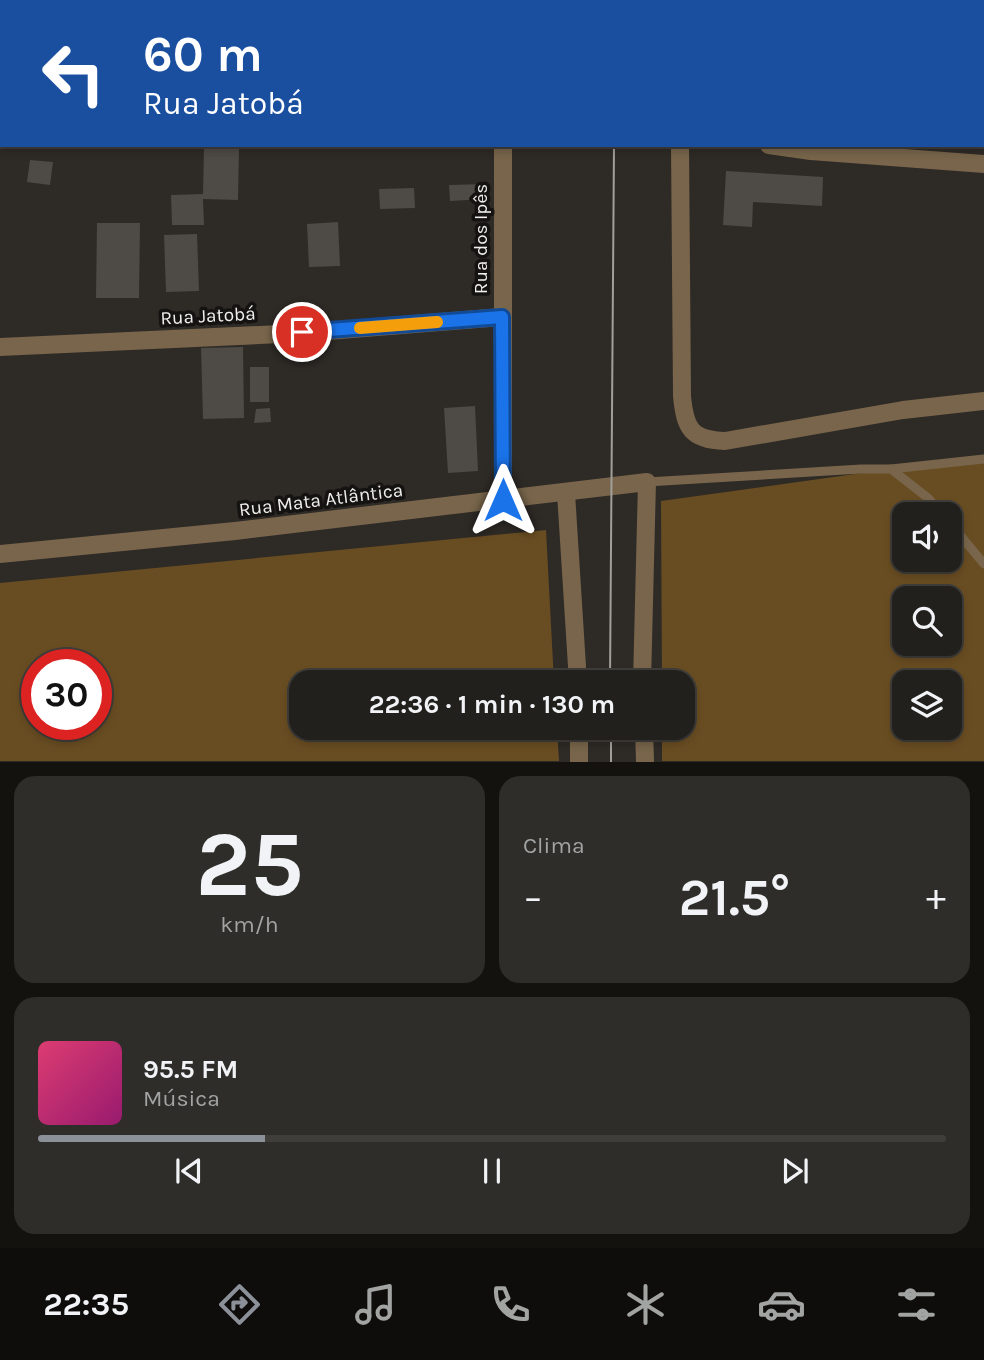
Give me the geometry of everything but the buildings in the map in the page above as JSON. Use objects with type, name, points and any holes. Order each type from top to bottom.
[{"type":"street","name":"Rua dos Ipês","points":[[503,147],[503,500]]},
{"type":"street","points":[[680,147],[682,396],[688,424],[695,433],[707,440],[725,441],[903,410],[984,401]]},
{"type":"street","points":[[783,147],[984,164]]},
{"type":"street","name":"Rua Jatobá","points":[[0,347],[302,332],[502,317]]},
{"type":"street","points":[[642,670],[647,482]]},
{"type":"street","name":"Rua Mata Atlântica","points":[[0,554],[235,531],[647,482]]},
{"type":"street","points":[[566,493],[577,670]]},
{"type":"street","points":[[579,740],[579,761]]},
{"type":"street","points":[[644,740],[645,761]]},
{"type":"lane","points":[[647,482],[891,469],[984,459]]},
{"type":"lane","points":[[891,469],[932,502]]},
{"type":"lane","points":[[962,537],[984,564]]},
{"type":"shaded area","points":[[984,456],[984,761],[662,761],[662,740],[695,740],[695,670],[662,670],[661,501]]},
{"type":"shaded area","points":[[546,530],[553,670],[289,670],[289,740],[558,740],[559,761],[0,761],[0,583]]},
{"type":"tram line","points":[[610,670],[614,147]]},
{"type":"tram line","points":[[611,740],[611,762]]},
{"type":"slow traffic","points":[[360,328],[437,322]]},
{"type":"route","points":[[302,332],[502,317],[503,500]]}]
